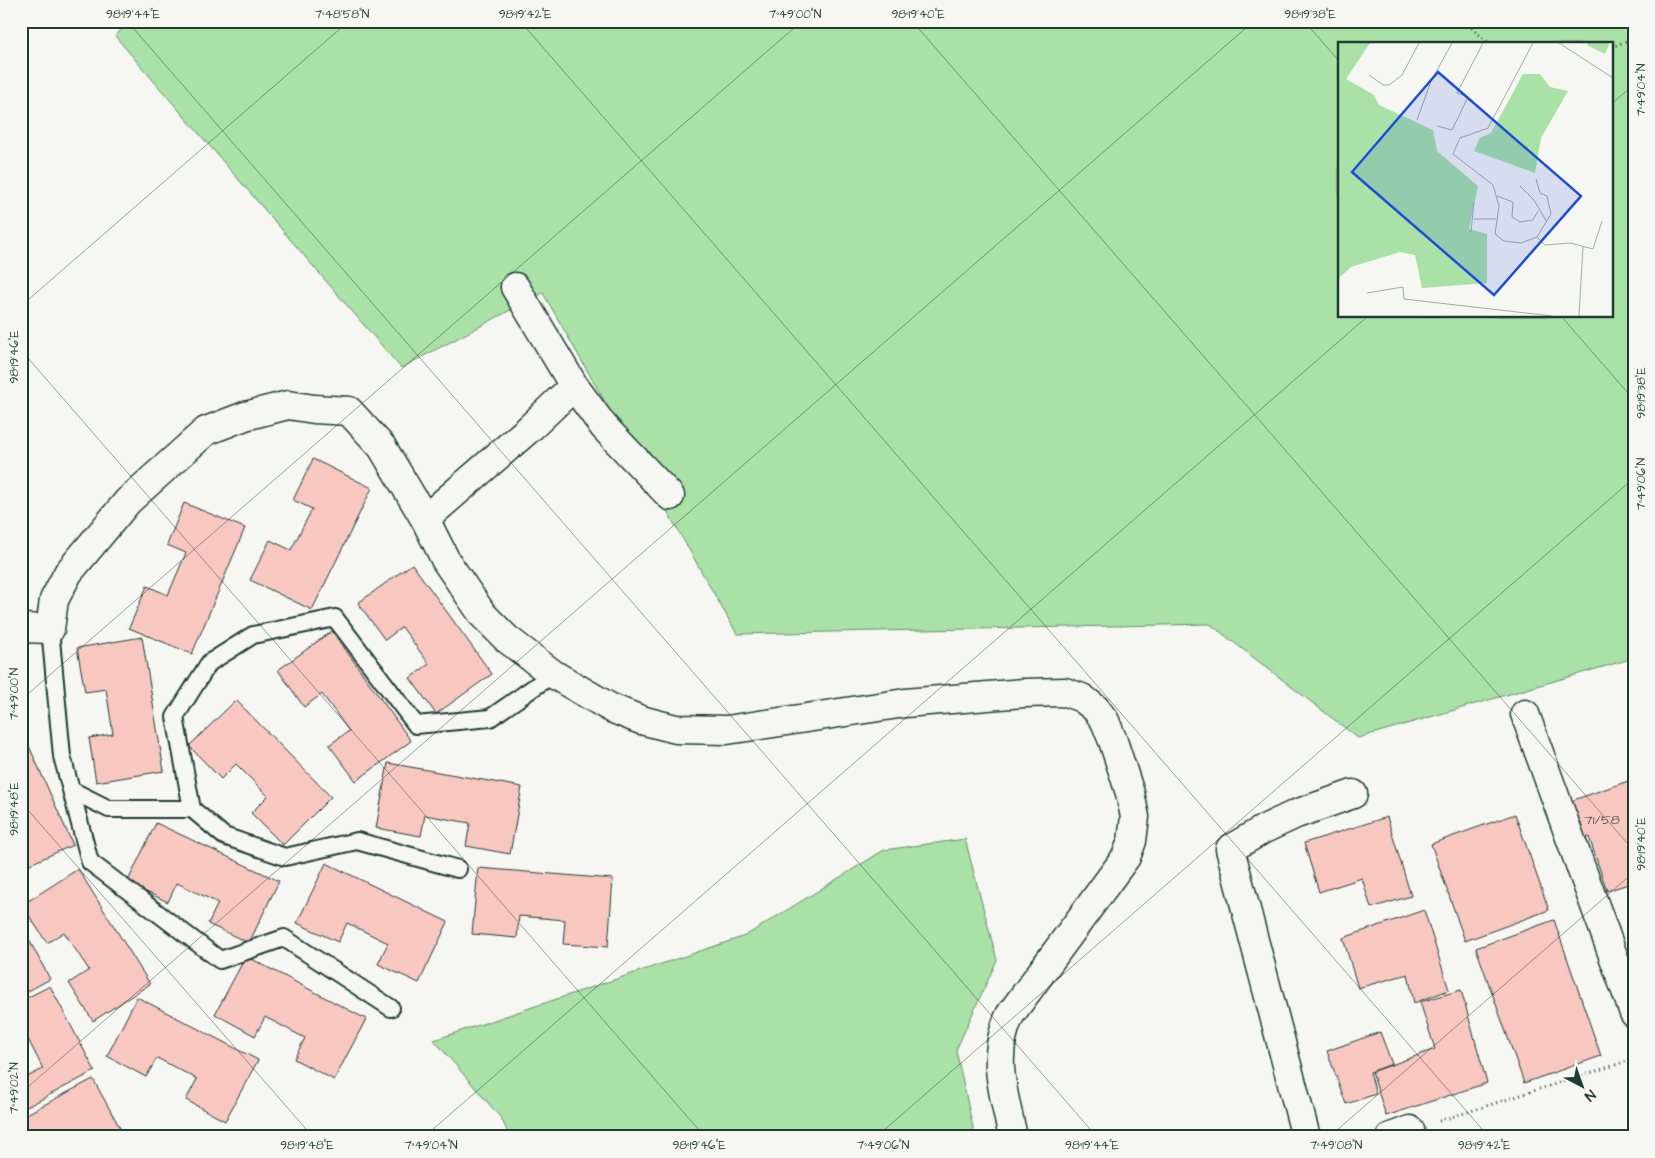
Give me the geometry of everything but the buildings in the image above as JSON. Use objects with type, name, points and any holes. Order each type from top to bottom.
[{"type":"street","points":[[515,287],[574,386],[604,427],[670,496]]},
{"type":"street","points":[[425,519],[574,386]]},
{"type":"street","points":[[21,628],[50,629],[54,600],[68,572],[128,501],[206,431],[245,416],[288,405],[349,411],[382,447],[425,519],[446,561],[483,615],[506,639],[553,674],[611,708],[640,720],[676,729],[727,730],[905,703],[1024,693],[1065,692],[1082,698],[1096,709],[1105,721],[1130,793],[1135,817],[1132,840],[1126,858],[1010,1015],[1003,1031],[999,1056],[1000,1072],[1013,1137]]},
{"type":"street","points":[[1524,714],[1634,1013]]},
{"type":"street","points":[[1306,1137],[1230,849],[1264,829],[1296,814],[1353,794]]},
{"type":"lane","points":[[458,869],[357,841],[285,857],[224,836],[192,809],[175,718],[209,663],[253,635],[335,618],[416,725],[490,718],[553,674]]},
{"type":"lane","points":[[50,629],[62,756],[90,862],[220,960],[284,938],[391,1008]]},
{"type":"lane","points":[[72,790],[109,809],[192,809]]},
{"type":"path","points":[[1464,21],[1488,42]]},
{"type":"path","points":[[1612,47],[1634,38]]},
{"type":"path","points":[[1404,1135],[1634,1059]]},
{"type":"green space","points":[[130,21],[1634,21],[1634,658],[1358,738],[1210,624],[737,634],[543,293],[401,368],[115,36]]},
{"type":"green space","points":[[965,839],[997,960],[956,1050],[975,1137],[510,1137],[501,1118],[434,1040],[745,936],[884,850]]}]
